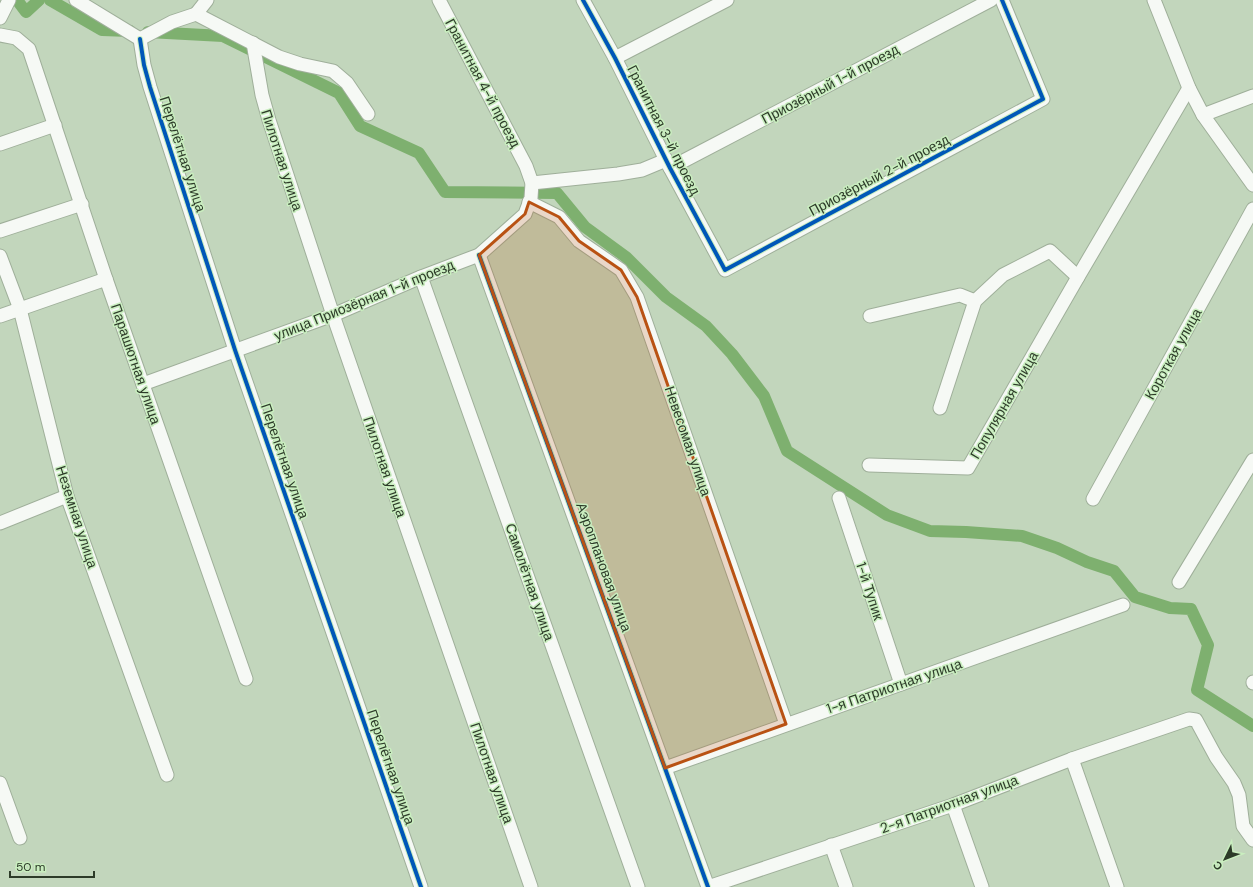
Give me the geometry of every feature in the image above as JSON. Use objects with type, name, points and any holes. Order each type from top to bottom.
[{"type":"street","points":[[0,18],[9,0]]},
{"type":"street","points":[[76,0],[140,39],[172,22],[196,14],[207,0]]},
{"type":"street","name":"Гранитная 4-й проезд","points":[[439,0],[526,166]]},
{"type":"street","name":"Гранитная 3-й проезд","points":[[583,0],[615,58],[668,164],[725,270]]},
{"type":"street","points":[[615,58],[725,0]]},
{"type":"street","name":"Приозёрный 1-й проезд","points":[[532,183],[624,173],[668,164],[991,0]]},
{"type":"street","name":"Приозёрный 2-й проезд","points":[[725,270],[1043,99],[1002,0]]},
{"type":"street","points":[[1154,0],[1189,88],[1203,115],[1253,185]]},
{"type":"street","points":[[196,14],[279,57],[300,64],[333,71],[347,83],[368,114]]},
{"type":"street","name":"Парашютная улица","points":[[0,35],[16,38],[29,49],[106,279],[246,679]]},
{"type":"street","name":"Перелётная улица","points":[[140,39],[144,65],[150,87],[235,350],[421,887]]},
{"type":"street","name":"Пилотная улица","points":[[253,44],[262,95],[269,120],[332,315],[531,887]]},
{"type":"street","name":"Популярная улица","points":[[869,464],[968,468],[1189,88]]},
{"type":"street","points":[[1203,115],[1253,96]]},
{"type":"street","points":[[0,144],[55,125]]},
{"type":"street","name":"улица Приозёрная 1-й проезд","points":[[143,384],[332,315],[479,254],[525,214],[530,200],[532,183],[526,166]]},
{"type":"street","name":"Невесомая улица","points":[[530,200],[558,217],[580,241],[621,270],[637,297],[786,724]]},
{"type":"street","points":[[0,231],[82,204]]},
{"type":"street","name":"Короткая улица","points":[[1093,499],[1253,209]]},
{"type":"street","points":[[940,408],[975,301],[1003,275],[1050,251],[1078,277]]},
{"type":"street","name":"Аэроплановая улица","points":[[479,254],[708,887]]},
{"type":"street","name":"Неземная улица","points":[[0,256],[20,309],[68,496],[167,775]]},
{"type":"street","name":"Самолётная улица","points":[[421,277],[638,887]]},
{"type":"street","points":[[0,316],[106,279]]},
{"type":"street","points":[[870,316],[960,295],[975,301]]},
{"type":"street","points":[[1179,582],[1253,460]]},
{"type":"street","points":[[0,523],[68,496]]},
{"type":"street","name":"1-й Тупик","points":[[839,498],[901,684]]},
{"type":"street","name":"1-я Патриотная улица","points":[[665,768],[1122,605]]},
{"type":"street","name":"2-я Патриотная улица","points":[[708,887],[953,805],[1072,759],[1189,719],[1196,720],[1216,757],[1234,783],[1239,795],[1244,826],[1253,840]]},
{"type":"street","points":[[1072,759],[1117,887]]},
{"type":"street","points":[[0,783],[20,838]]},
{"type":"street","points":[[953,805],[982,887]]},
{"type":"street","points":[[831,845],[846,887]]},
{"type":"highlighted area","points":[[529,202],[559,217],[579,241],[621,270],[637,297],[786,724],[665,768],[479,255],[525,214]]},
{"type":"waterway","points":[[17,0],[26,12],[39,0]]},
{"type":"waterway","points":[[50,0],[102,30],[130,31]]},
{"type":"waterway","points":[[148,32],[223,36],[339,93],[360,126],[419,153],[445,192],[557,193],[585,227],[626,257],[666,297],[706,326],[732,354],[764,396],[787,451],[887,515],[930,531],[1022,536],[1057,548],[1087,562],[1114,571],[1135,597],[1170,608],[1191,609],[1208,645],[1197,690],[1253,726]]},
{"type":"cycle path","points":[[583,0],[615,58],[670,168],[725,270],[1043,99],[1002,0]]},
{"type":"cycle path","points":[[140,39],[144,65],[150,87],[235,350],[421,887]]},
{"type":"cycle path","points":[[479,255],[708,887]]}]
